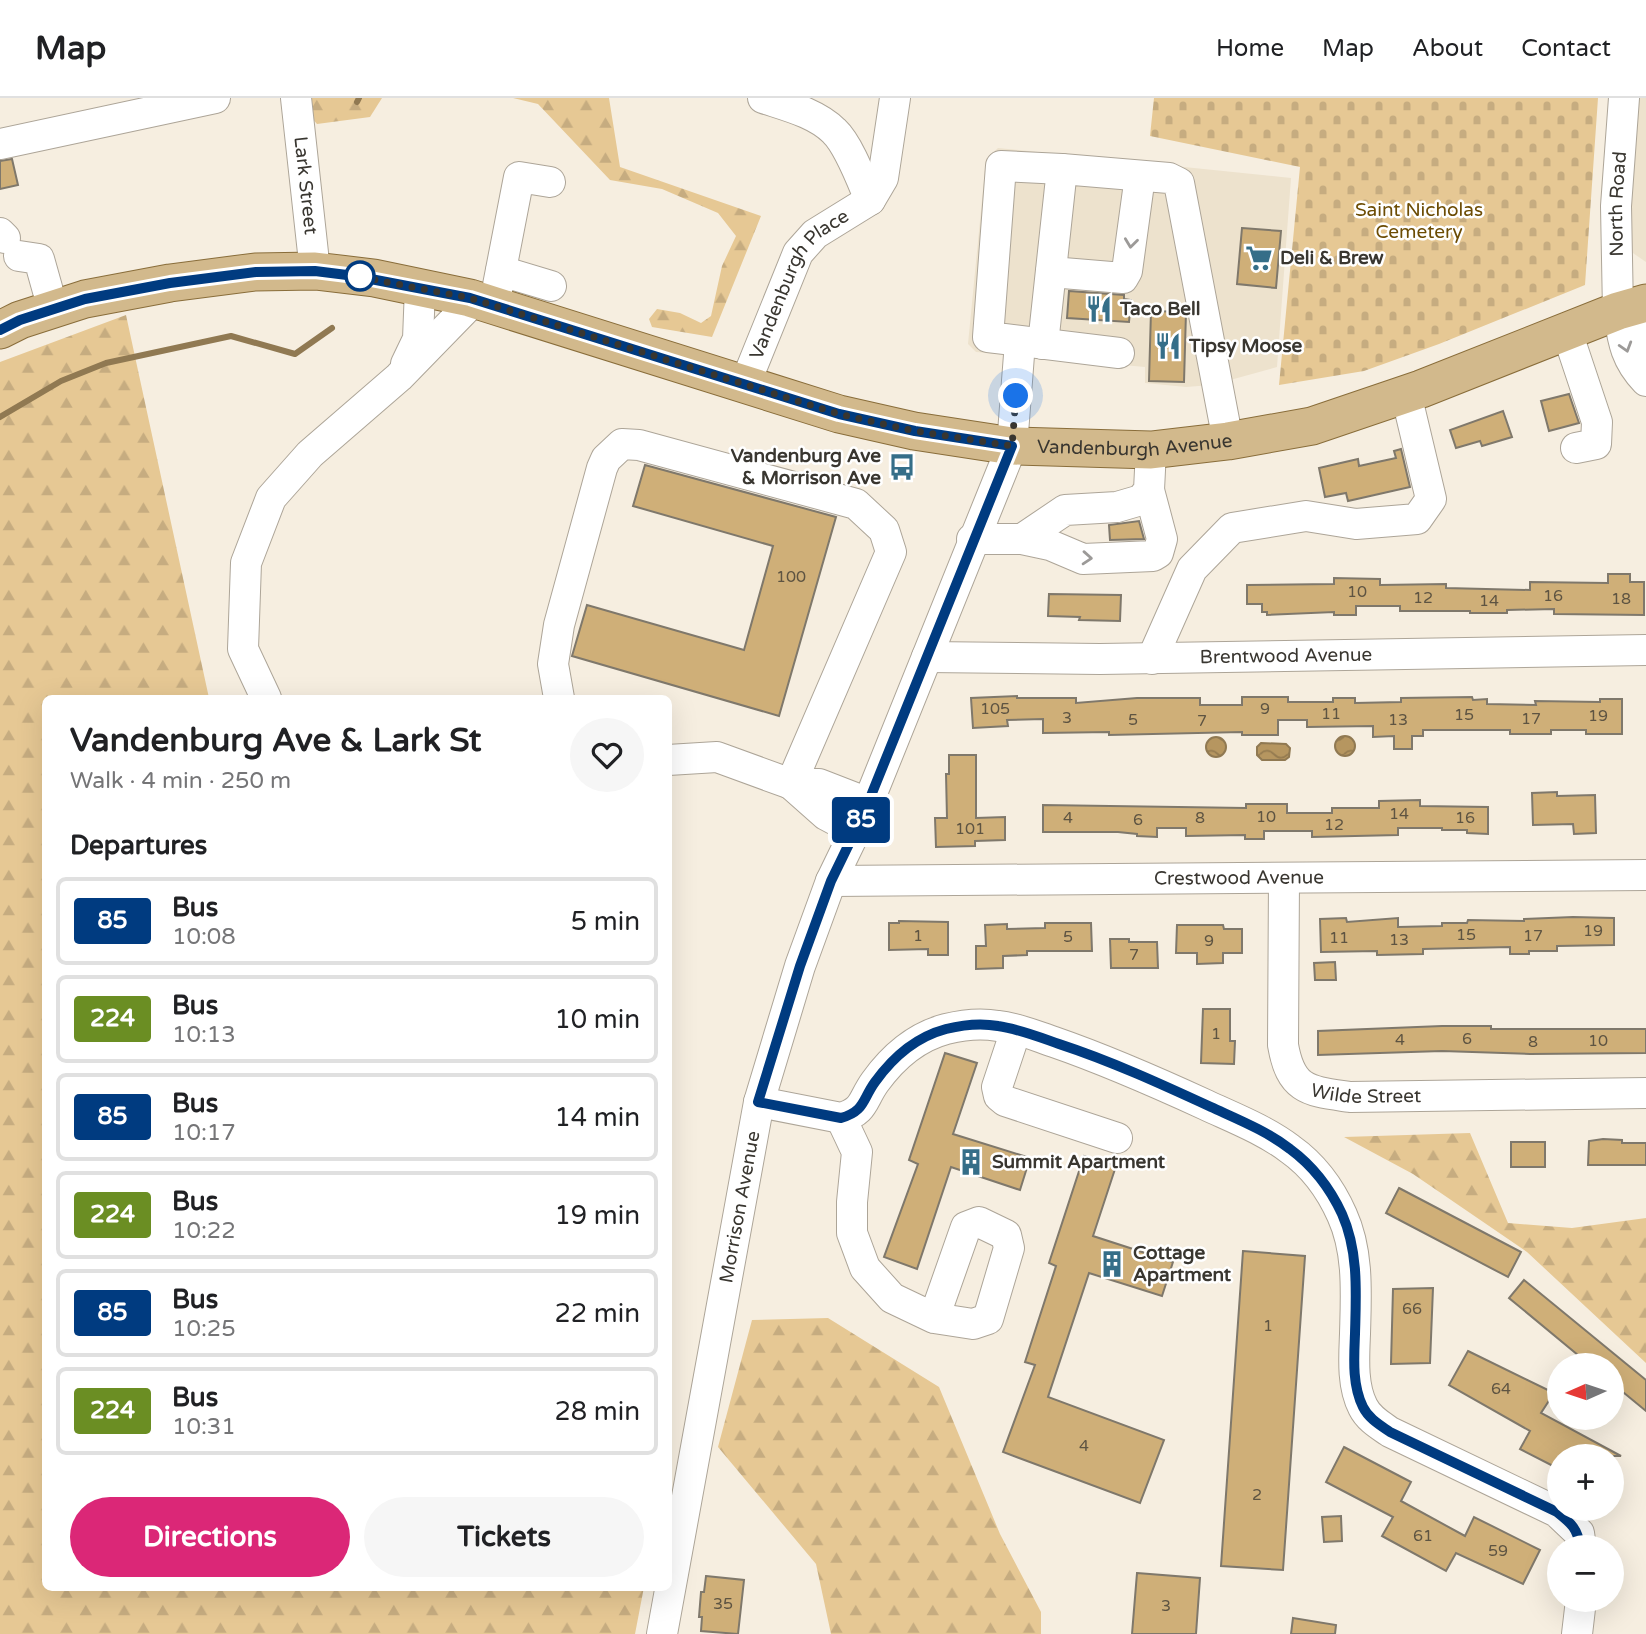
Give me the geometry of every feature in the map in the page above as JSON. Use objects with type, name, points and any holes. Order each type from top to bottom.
[{"type":"main road","name":"Vandenburgh Avenue","points":[[0,330],[85,299],[170,283],[256,272],[315,271],[374,278],[420,288],[490,292],[745,384],[851,416],[915,431],[1012,446],[1151,450],[1228,441],[1312,426],[1406,394],[1632,307]]},
{"type":"street","points":[[0,144],[215,98]]},
{"type":"street","name":"Lark Street","points":[[296,98],[315,271]]},
{"type":"street","name":"Vandenburgh Place","points":[[764,98],[811,115],[835,131],[854,162],[870,200]]},
{"type":"street","name":"Vandenburgh Place","points":[[745,384],[798,253],[815,234],[870,200],[883,178],[895,98]]},
{"type":"street","name":"North Road","points":[[1624,98],[1616,206],[1632,307],[1623,345],[1632,366],[1646,380]]},
{"type":"street","points":[[1119,353],[988,337],[1002,166],[1169,178],[1179,183],[1228,441]]},
{"type":"street","name":"Morrison Avenue","points":[[672,1579],[758,1102],[800,966],[831,881],[868,803],[972,539],[1012,446],[1032,343],[1052,272],[1062,169]]},
{"type":"street","points":[[1052,272],[1123,278],[1128,271],[1140,176]]},
{"type":"street","points":[[265,695],[243,649],[246,563],[271,498],[310,454],[399,377],[490,292],[519,177],[550,182]]},
{"type":"street","points":[[8,247],[39,259],[53,309]]},
{"type":"street","points":[[490,292],[551,286]]},
{"type":"street","points":[[399,377],[418,339],[420,288]]},
{"type":"street","points":[[1632,307],[1646,354]]},
{"type":"street","points":[[1567,332],[1597,422],[1596,444],[1576,448]]},
{"type":"street","points":[[1152,659],[1192,569],[1231,528],[1306,516],[1356,524],[1417,519],[1432,499],[1406,394]]},
{"type":"street","points":[[559,695],[554,664],[559,625],[602,468],[606,459],[622,444],[639,445],[856,504],[884,530],[891,552],[792,783]]},
{"type":"street","points":[[972,539],[1022,539],[1050,545],[1083,559],[1153,556],[1158,553],[1161,539],[1149,490],[1151,450]]},
{"type":"street","points":[[1022,539],[1065,510],[1127,505],[1141,500],[1149,490]]},
{"type":"street","name":"Brentwood Avenue","points":[[927,657],[1152,659],[1646,650]]},
{"type":"street","points":[[672,760],[717,757],[792,783],[819,784],[868,803]]},
{"type":"street","points":[[792,783],[826,816],[856,831]]},
{"type":"street","name":"Crestwood Avenue","points":[[831,881],[1646,875]]},
{"type":"street","name":"Wilde Street","points":[[1284,878],[1283,1045],[1286,1065],[1293,1078],[1313,1092],[1350,1097],[1646,1093]]},
{"type":"street","points":[[758,1102],[841,1118],[860,1109],[889,1064],[905,1049],[928,1035],[969,1025],[997,1025],[1081,1051],[1173,1089],[1250,1126],[1289,1148],[1313,1168],[1331,1193],[1343,1218],[1353,1251],[1356,1287],[1354,1368],[1362,1406],[1370,1418],[1390,1432],[1557,1512],[1571,1523],[1579,1535]]},
{"type":"street","points":[[1016,1030],[997,1087],[999,1096],[1005,1101],[1118,1138]]},
{"type":"street","points":[[841,1118],[857,1152],[852,1233],[865,1268],[892,1298],[934,1318]]},
{"type":"street","name":"Morrison Avenue","points":[[662,1634],[670,1591]]},
{"type":"street","points":[[1577,1634],[1580,1612]]},
{"type":"shaded area","points":[[1638,98],[1646,98],[1646,262],[1630,251],[1629,204]]},
{"type":"shaded area","points":[[998,148],[1291,178],[1277,367],[1212,385],[1186,387],[1145,383],[1145,367],[976,352],[968,344],[986,159]]},
{"type":"green space","points":[[304,98],[382,98],[370,117],[317,124],[303,108]]},
{"type":"green space","points":[[513,98],[609,98],[620,167],[761,216],[712,337],[652,327],[649,319],[657,309],[680,313],[701,323],[711,316],[722,266],[736,236],[718,213],[662,189],[610,180],[538,104]]},
{"type":"green space","name":"Saint Nicholas Cemetery","points":[[1154,98],[1598,98],[1585,285],[1364,371],[1279,385],[1300,167],[1150,136]]},
{"type":"green space","points":[[126,315],[208,695],[42,695],[42,1591],[643,1591],[635,1634],[0,1634],[0,362]]},
{"type":"green space","points":[[1470,1133],[1508,1223],[1572,1228],[1646,1218],[1646,1363],[1527,1252],[1413,1174],[1344,1137]]},
{"type":"green space","points":[[828,1318],[939,1387],[1000,1534],[1041,1612],[1041,1634],[831,1634],[816,1564],[718,1447],[752,1320]]},
{"type":"water","points":[[1341,736],[1349,736],[1355,746],[1349,756],[1341,756],[1335,750],[1335,742]]},
{"type":"water","points":[[1216,737],[1223,740],[1226,747],[1223,754],[1216,757],[1209,754],[1206,747],[1209,740]]},
{"type":"water","points":[[1261,743],[1286,744],[1290,748],[1289,757],[1285,760],[1262,760],[1257,755],[1257,747]]},
{"type":"building","points":[[12,159],[18,185],[0,189],[0,161]]},
{"type":"building","name":"Deli & Brew","points":[[1242,228],[1281,231],[1276,288],[1237,284]]},
{"type":"building","name":"Taco Bell","points":[[1069,291],[1124,295],[1124,299],[1131,300],[1129,322],[1067,318]]},
{"type":"building","name":"Tipsy Moose","points":[[1151,311],[1186,312],[1184,382],[1149,381]]},
{"type":"building","points":[[1569,394],[1579,423],[1549,431],[1541,401]]},
{"type":"building","points":[[1503,411],[1512,437],[1482,446],[1480,441],[1456,448],[1450,430]]},
{"type":"building","points":[[1401,449],[1410,487],[1348,501],[1346,493],[1325,497],[1319,468],[1358,459],[1359,466],[1396,458],[1394,451]]},
{"type":"building","points":[[645,465],[836,517],[779,716],[572,656],[587,605],[744,650],[773,546],[633,506]]},
{"type":"building","points":[[1139,521],[1144,539],[1110,540],[1109,525]]},
{"type":"building","points":[[1608,574],[1630,574],[1630,582],[1644,582],[1644,615],[1554,614],[1554,609],[1507,610],[1507,613],[1400,611],[1400,606],[1356,606],[1356,615],[1334,615],[1334,612],[1267,615],[1267,612],[1262,612],[1262,604],[1247,604],[1247,585],[1334,584],[1334,578],[1380,579],[1380,585],[1446,584],[1446,588],[1530,590],[1530,582],[1608,583]]},
{"type":"building","points":[[1049,594],[1121,595],[1120,621],[1048,616]]},
{"type":"building","points":[[1242,697],[1288,697],[1288,702],[1333,702],[1333,698],[1355,698],[1355,703],[1401,702],[1401,698],[1472,697],[1473,700],[1487,699],[1487,704],[1536,705],[1535,701],[1600,702],[1600,699],[1622,699],[1622,734],[1586,734],[1586,730],[1551,730],[1551,734],[1510,734],[1510,730],[1423,730],[1423,736],[1412,736],[1412,749],[1394,749],[1394,736],[1373,737],[1373,726],[1307,727],[1307,720],[1278,720],[1278,735],[1242,735],[1242,732],[1109,735],[1109,732],[1043,733],[1043,719],[1007,720],[1008,726],[973,728],[971,698],[1076,698],[1076,703],[1137,698],[1200,698],[1200,705],[1242,705]]},
{"type":"building","points":[[949,755],[976,755],[976,818],[1005,817],[1005,840],[975,841],[975,846],[936,847],[935,818],[947,818],[946,774],[949,774]]},
{"type":"building","points":[[1557,792],[1557,796],[1595,795],[1596,833],[1574,834],[1573,824],[1533,825],[1532,793]]},
{"type":"building","points":[[1420,800],[1420,806],[1488,807],[1488,834],[1442,828],[1398,828],[1398,835],[1312,837],[1312,831],[1264,831],[1264,839],[1245,839],[1245,835],[1186,836],[1186,828],[1157,828],[1157,837],[1118,832],[1043,832],[1043,805],[1246,808],[1246,804],[1287,804],[1287,813],[1332,813],[1332,808],[1379,808],[1379,801]]},
{"type":"building","points":[[1573,917],[1614,918],[1614,945],[1557,946],[1557,951],[1529,951],[1529,954],[1510,954],[1510,947],[1423,949],[1423,954],[1321,952],[1320,919],[1346,918],[1347,922],[1398,918],[1398,927],[1442,926],[1442,923],[1467,923],[1468,920],[1524,921]]},
{"type":"building","points":[[948,922],[948,955],[928,955],[928,949],[889,950],[889,923]]},
{"type":"building","points":[[1045,923],[1091,923],[1092,951],[1027,951],[1027,955],[1003,956],[1003,968],[976,969],[976,946],[986,946],[985,925],[1007,924],[1007,929],[1045,928]]},
{"type":"building","points":[[1177,925],[1223,925],[1224,929],[1242,929],[1242,953],[1223,953],[1223,963],[1197,964],[1197,953],[1176,953]]},
{"type":"building","points":[[1110,939],[1157,942],[1158,968],[1111,968]]},
{"type":"building","points":[[1335,962],[1336,980],[1315,980],[1314,963]]},
{"type":"building","points":[[1203,1009],[1230,1009],[1230,1041],[1235,1041],[1234,1064],[1201,1063]]},
{"type":"building","points":[[1491,1026],[1491,1029],[1646,1029],[1646,1053],[1530,1054],[1442,1051],[1318,1055],[1318,1031]]},
{"type":"building","name":"Summit Apartment","points":[[945,1053],[977,1063],[953,1134],[1030,1158],[1020,1190],[951,1167],[917,1269],[884,1257],[918,1164],[909,1160]]},
{"type":"building","points":[[1622,1140],[1622,1143],[1646,1143],[1646,1165],[1588,1165],[1589,1141]]},
{"type":"building","points":[[1511,1142],[1545,1142],[1545,1167],[1511,1167]]},
{"type":"building","points":[[1084,1156],[1116,1166],[1093,1236],[1173,1262],[1162,1296],[1089,1273],[1048,1397],[1164,1440],[1140,1503],[1003,1452],[1035,1365],[1025,1362],[1056,1266],[1049,1263]]},
{"type":"building","points":[[1399,1188],[1521,1252],[1508,1277],[1386,1213]]},
{"type":"building","points":[[1243,1251],[1305,1256],[1283,1570],[1221,1566]]},
{"type":"building","points":[[1524,1280],[1613,1353],[1575,1353],[1509,1298]]},
{"type":"building","points":[[1433,1288],[1430,1363],[1391,1364],[1393,1289]]},
{"type":"building","points":[[1468,1351],[1547,1390],[1547,1404],[1541,1413],[1547,1416],[1547,1430],[1573,1430],[1599,1444],[1547,1444],[1547,1463],[1520,1449],[1530,1431],[1449,1385]]},
{"type":"building","points":[[1624,1362],[1646,1380],[1646,1411],[1624,1393]]},
{"type":"building","points":[[1344,1447],[1411,1482],[1401,1501],[1465,1536],[1474,1517],[1540,1550],[1523,1584],[1456,1553],[1446,1571],[1382,1536],[1393,1517],[1326,1482]]},
{"type":"building","points":[[1341,1516],[1342,1541],[1324,1542],[1322,1517]]},
{"type":"building","points":[[1137,1573],[1200,1578],[1196,1634],[1132,1634]]},
{"type":"building","points":[[706,1576],[744,1580],[738,1634],[701,1631],[701,1592],[704,1592]]},
{"type":"building","points":[[1293,1618],[1336,1625],[1335,1634],[1291,1634]]},
{"type":"waterway","points":[[357,102],[359,98]]},
{"type":"waterway","points":[[0,417],[61,381],[106,363],[231,336],[295,354],[332,328]]},
{"type":"bus line","name":"85","points":[[0,330],[20,320],[85,299],[170,283],[256,272],[315,271],[374,278],[470,298],[839,414],[915,431],[1012,446],[972,539],[942,621],[864,813],[831,881],[800,966],[758,1102],[841,1118],[860,1109],[889,1064],[905,1049],[928,1035],[969,1025],[997,1025],[1081,1051],[1173,1089],[1250,1126],[1289,1148],[1313,1168],[1331,1193],[1343,1218],[1353,1251],[1356,1287],[1354,1368],[1362,1406],[1370,1418],[1390,1432],[1557,1512],[1571,1523],[1579,1535]]},
{"type":"place","name":"Deli & Brew","points":[[1259,258]]},
{"type":"place","name":"Taco Bell","points":[[1099,309]]},
{"type":"place","name":"Tipsy Moose","points":[[1168,346]]},
{"type":"place","name":"Vandenburg Ave & Morrison Ave","points":[[902,467]]},
{"type":"place","name":"Summit Apartment","points":[[971,1162]]},
{"type":"place","name":"Cottage Apartment","points":[[1112,1264]]},
{"type":"route","points":[[360,276],[355,276],[470,298],[839,414],[915,431],[1012,446],[1016,396]]}]
